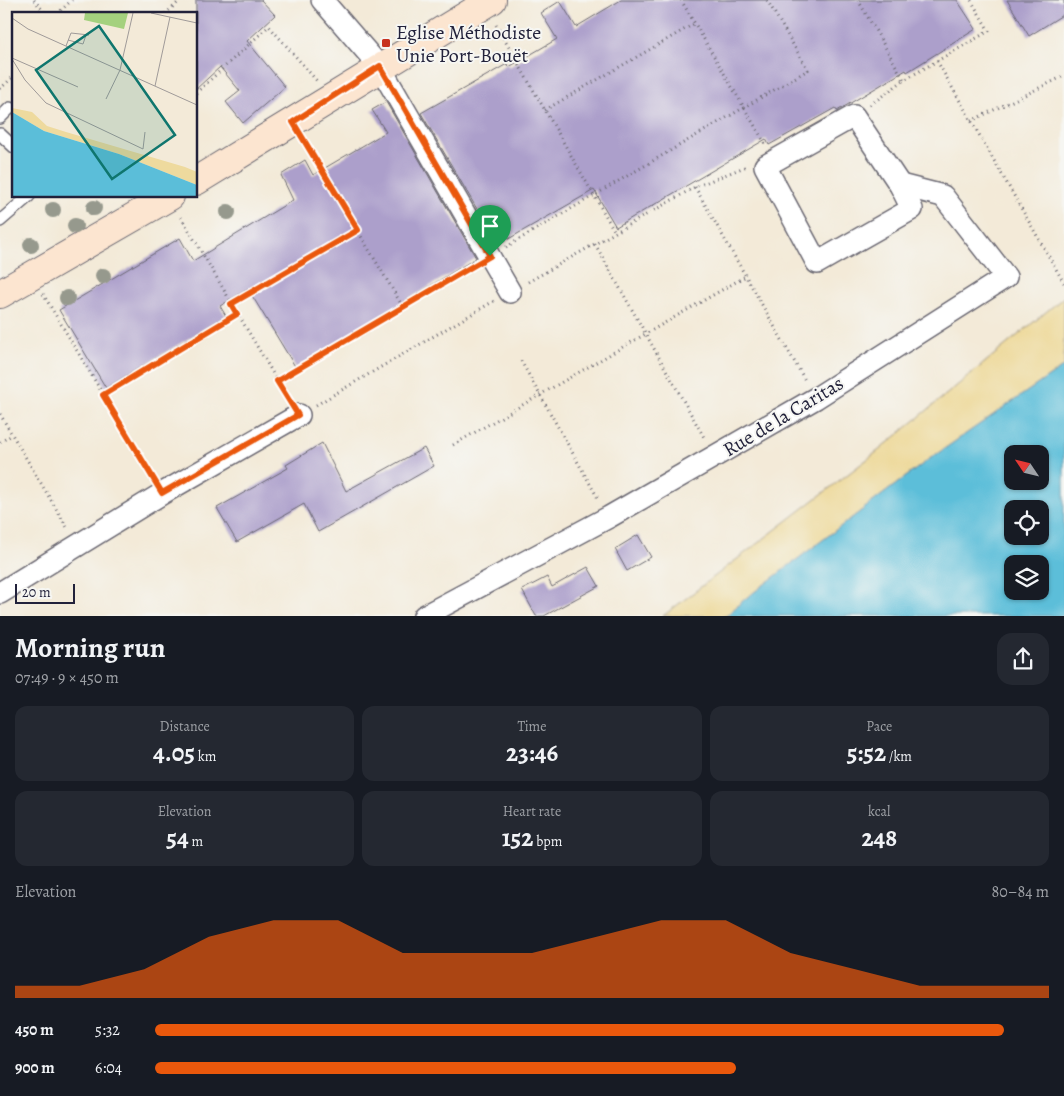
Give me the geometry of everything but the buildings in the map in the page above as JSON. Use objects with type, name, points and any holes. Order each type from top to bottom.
[{"type":"main road","points":[[198,179],[332,98],[380,66],[488,2]]},
{"type":"main road","points":[[0,294],[168,198]]},
{"type":"street","points":[[322,0],[380,66],[510,292]]},
{"type":"street","points":[[854,116],[913,208],[911,211],[817,263],[765,166],[775,160],[854,116]]},
{"type":"street","name":"Rue de la Caritas","points":[[424,616],[609,517],[816,398],[1006,277],[943,196],[900,185]]},
{"type":"street","points":[[0,594],[162,493],[298,415]]},
{"type":"lane","points":[[0,118],[10,108]]},
{"type":"lane","points":[[0,134],[12,145]]},
{"type":"lane","points":[[0,221],[27,198]]},
{"type":"path","points":[[34,0],[44,12]]},
{"type":"path","points":[[59,12],[72,0]]},
{"type":"path","points":[[167,12],[181,0]]},
{"type":"path","points":[[681,0],[775,160]]},
{"type":"path","points":[[277,381],[808,70],[767,0]]},
{"type":"path","points":[[858,0],[904,80]]},
{"type":"path","points":[[854,116],[904,80],[989,31],[970,0]]},
{"type":"path","points":[[488,2],[545,110],[615,232]]},
{"type":"path","points":[[545,110],[694,24]]},
{"type":"path","points":[[198,91],[269,26],[332,98]]},
{"type":"path","points":[[937,61],[1064,284]]},
{"type":"path","points":[[971,121],[1064,76]]},
{"type":"path","points":[[0,89],[12,78]]},
{"type":"path","points":[[293,122],[403,307]]},
{"type":"path","points":[[695,187],[816,398]]},
{"type":"path","points":[[171,198],[231,304],[298,415]]},
{"type":"path","points":[[231,304],[358,230]]},
{"type":"path","points":[[594,244],[715,456]]},
{"type":"path","points":[[32,275],[162,493]]},
{"type":"path","points":[[453,445],[746,276]]},
{"type":"path","points":[[103,395],[237,314]]},
{"type":"path","points":[[521,361],[609,517]]},
{"type":"path","points":[[0,414],[77,545]]},
{"type":"path","points":[[0,442],[12,435]]},
{"type":"sand","points":[[1064,297],[1064,366],[928,460],[745,599],[726,616],[663,616],[878,451]]},
{"type":"water","points":[[1064,366],[1064,616],[726,616],[745,599],[928,460]]},
{"type":"place","name":"Eglise Méthodiste Unie Port-Bouët","points":[[386,43]]},
{"type":"route","points":[[380,66],[490,256],[277,381],[298,415],[162,493],[103,395],[237,314],[231,304],[358,230],[293,122],[380,66]]}]
